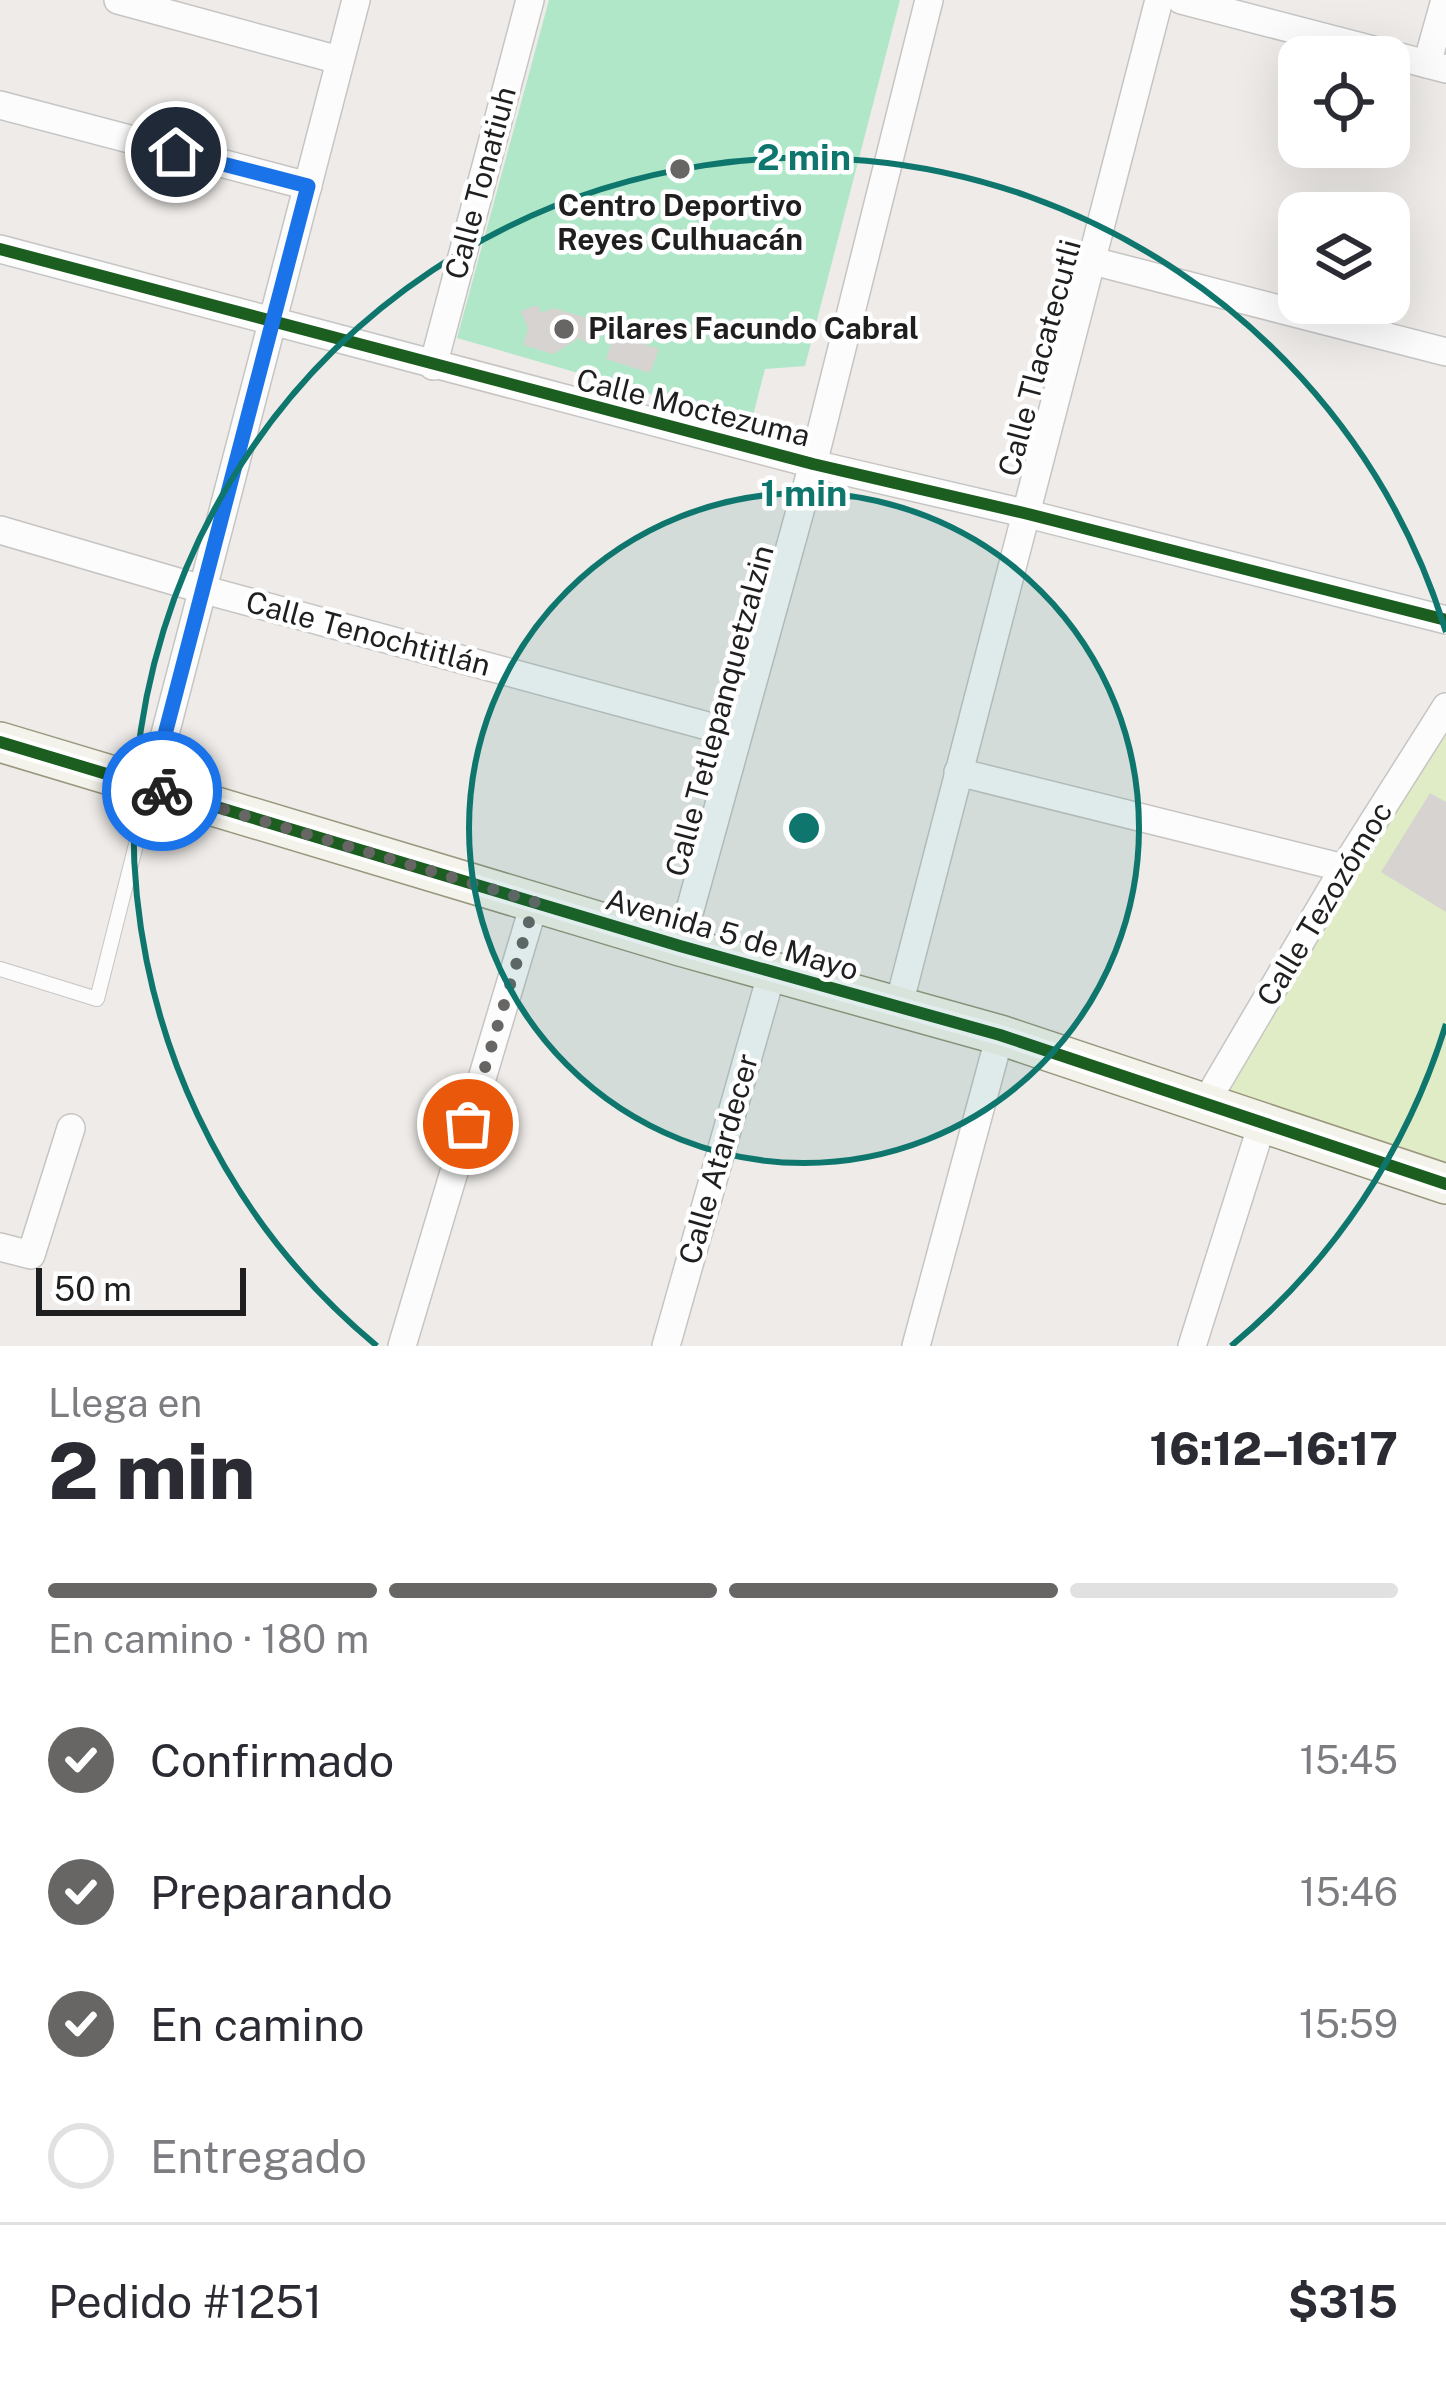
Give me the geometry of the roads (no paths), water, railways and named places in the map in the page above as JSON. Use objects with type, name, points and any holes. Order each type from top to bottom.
[{"type":"street","points":[[118,0],[339,60]]},
{"type":"street","points":[[151,788],[356,0]]},
{"type":"street","name":"Calle Tonatiuh","points":[[433,366],[530,0]]},
{"type":"street","name":"Calle Tetlepanquetzalzin","points":[[680,946],[813,464],[929,0]]},
{"type":"street","name":"Calle Tlacatecutli","points":[[898,1008],[1160,0]]},
{"type":"street","points":[[1181,0],[1437,66],[1445,0]]},
{"type":"street","points":[[0,105],[308,186]]},
{"type":"street","name":"Calle Moctezuma","points":[[0,249],[813,464],[1446,620]]},
{"type":"street","points":[[1090,260],[1446,352]]},
{"type":"street","name":"Calle Tenochtitlán","points":[[0,530],[737,734]]},
{"type":"street","name":"Calle Tezozómoc","points":[[1206,1102],[1446,707]]},
{"type":"street","name":"Avenida 5 de Mayo","points":[[0,742],[680,946],[1000,1035],[1446,1184]]},
{"type":"street","points":[[958,772],[1344,868]]},
{"type":"street","points":[[402,1346],[535,902]]},
{"type":"street","name":"Calle Atardecer","points":[[666,1346],[772,972]]},
{"type":"street","points":[[916,1346],[1000,1035]]},
{"type":"street","points":[[1192,1346],[1263,1121]]},
{"type":"street","points":[[0,1247],[32,1255],[71,1128]]},
{"type":"lane","points":[[0,969],[97,999],[151,788]]},
{"type":"place","name":"Centro Deportivo Reyes Culhuacán","points":[[680,169]]},
{"type":"place","name":"Pilares Facundo Cabral","points":[[564,329]]}]
